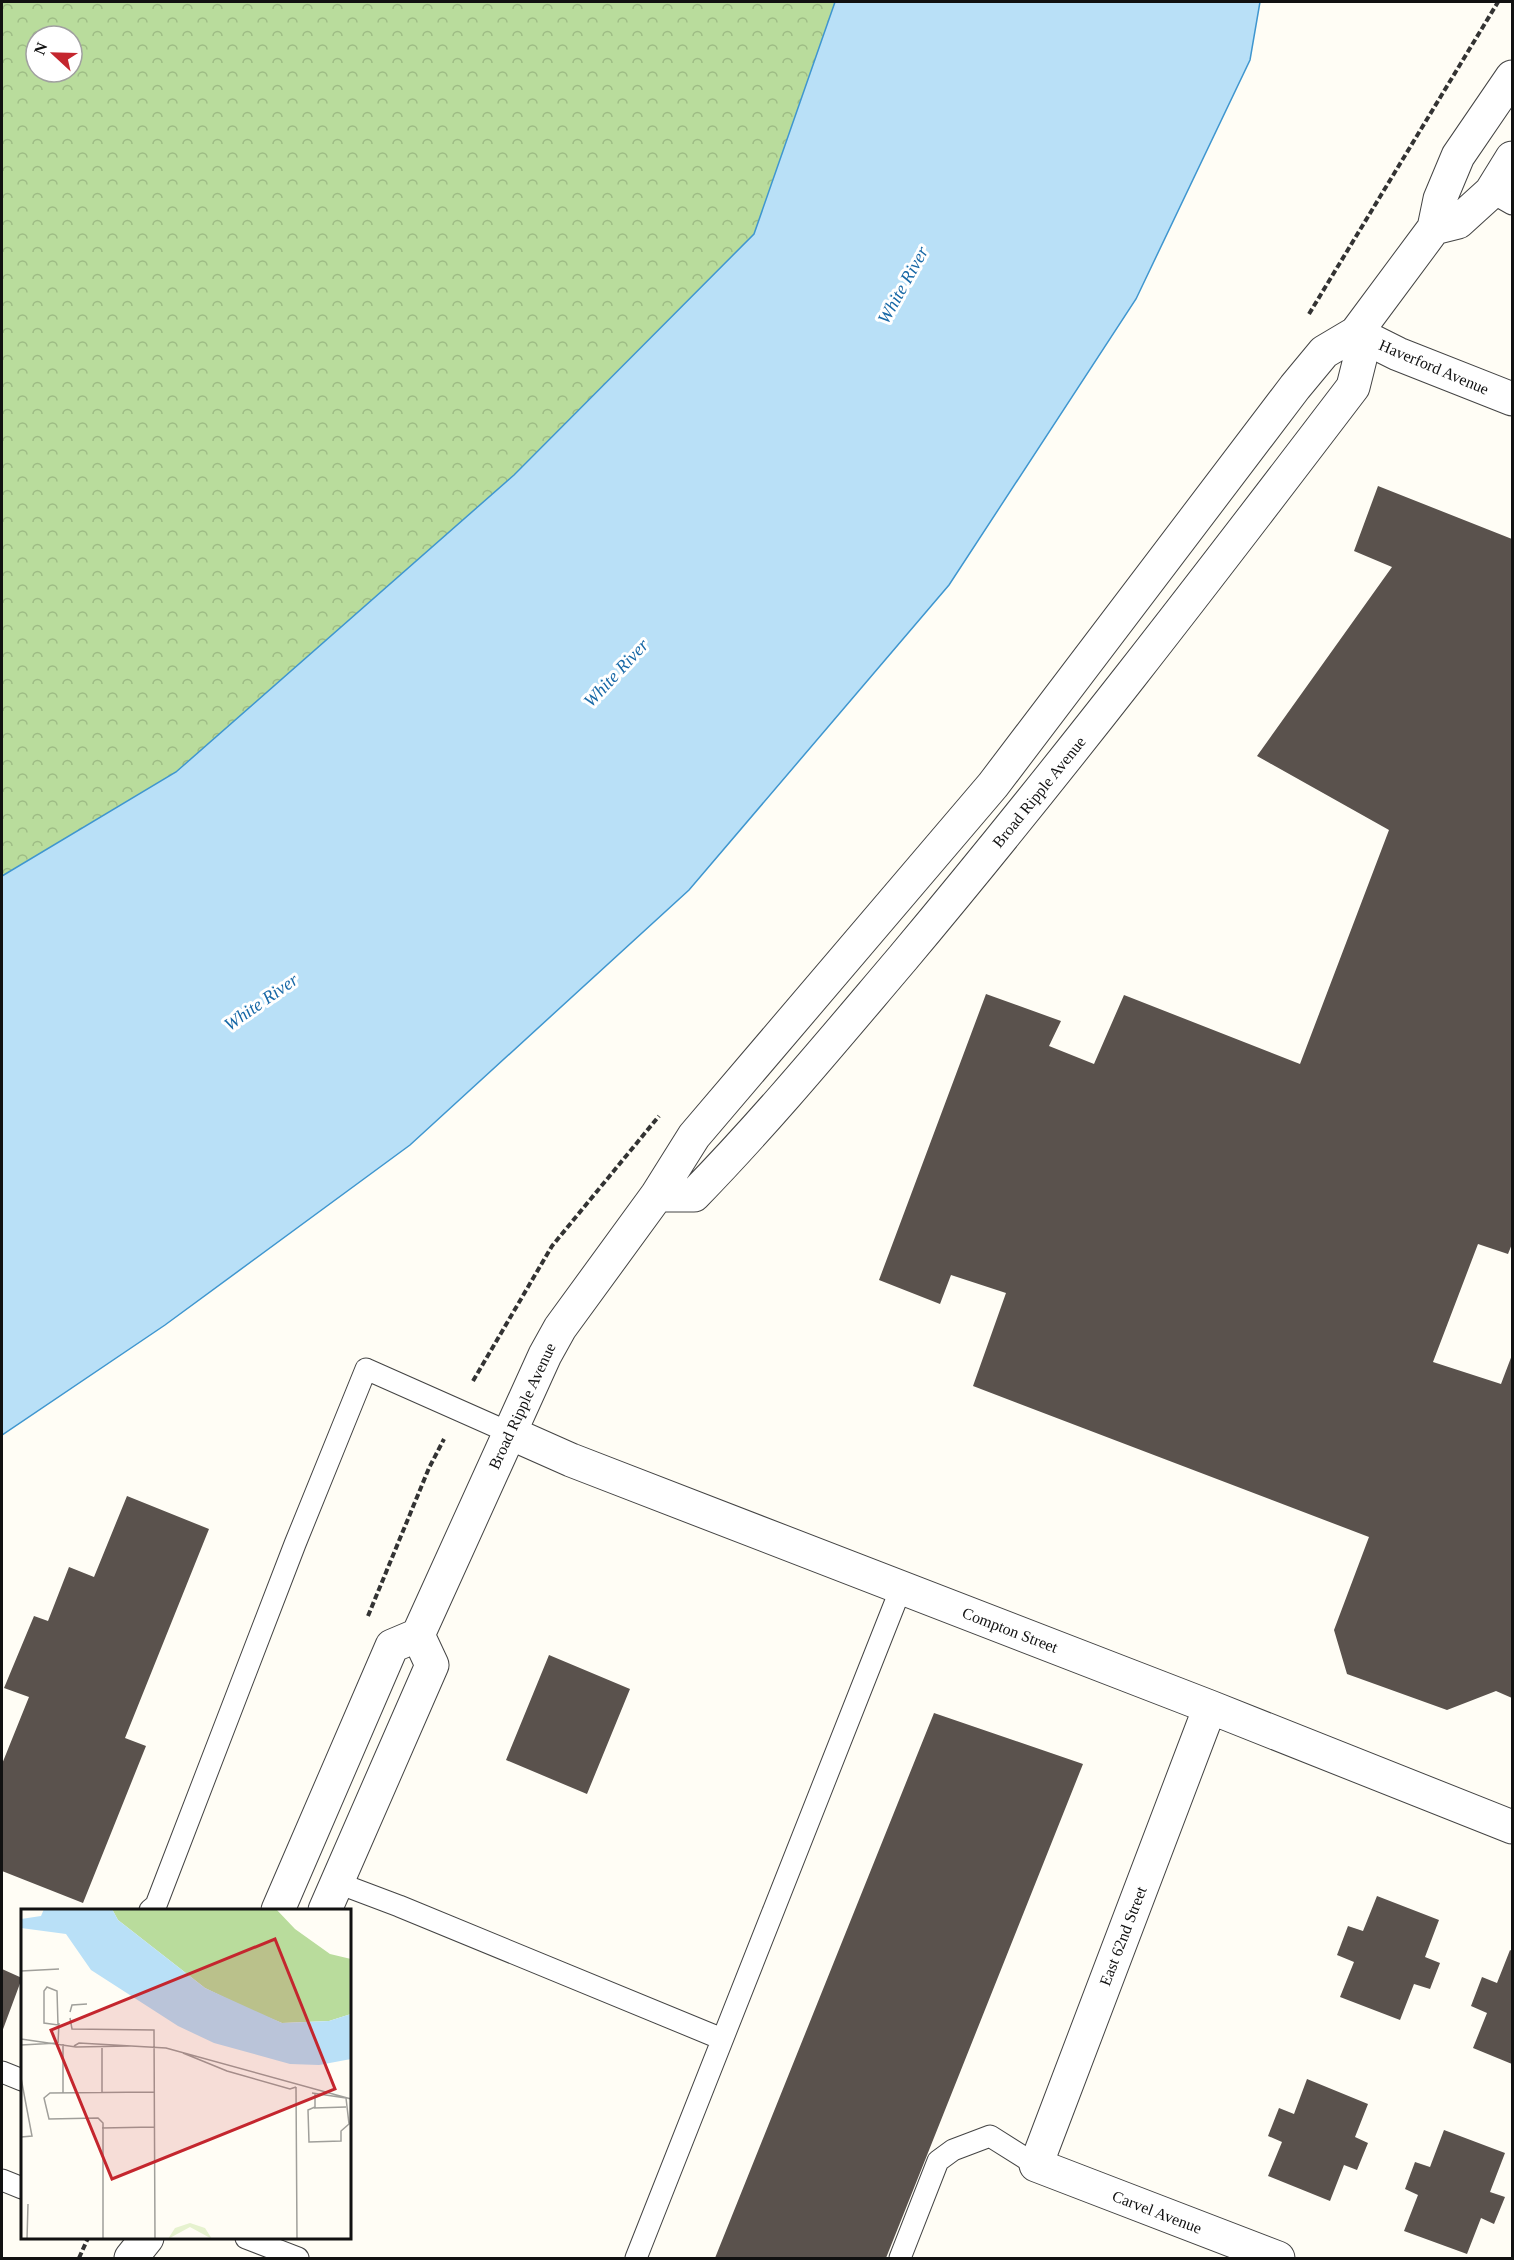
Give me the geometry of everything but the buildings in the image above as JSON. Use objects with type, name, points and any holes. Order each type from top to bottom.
[{"type":"street","name":"Broad Ripple Avenue","points":[[418,1635],[545,1354],[560,1328],[657,1195],[694,1136],[993,785],[1250,449],[1294,387],[1324,352],[1356,333],[1434,228],[1440,199],[1458,156],[1512,77]]},
{"type":"street","points":[[1434,228],[1458,222],[1502,198],[1512,158]]},
{"type":"street","name":"Broad Ripple Avenue","points":[[657,1195],[694,1195],[776,1108],[974,874],[1147,657],[1353,387],[1360,359],[1356,333]]},
{"type":"street","name":"Haverford Avenue","points":[[1356,333],[1398,354],[1512,399]]},
{"type":"street","name":"Compton Street","points":[[508,1432],[571,1460],[1210,1707],[1512,1827]]},
{"type":"street","points":[[279,1909],[392,1646],[418,1635],[432,1665],[332,1897]]},
{"type":"street","name":"East 62nd Street","points":[[1036,2165],[1210,1707]]},
{"type":"street","name":"Carvel Avenue","points":[[1036,2165],[1278,2259]]},
{"type":"lane","points":[[158,1909],[295,1545],[366,1369],[508,1432]]},
{"type":"lane","points":[[636,2259],[901,1588]]},
{"type":"lane","points":[[332,1897],[399,1906],[722,2039]]},
{"type":"lane","points":[[2,2072],[21,2080]]},
{"type":"lane","points":[[900,2259],[938,2161],[953,2150],[990,2136],[1036,2165]]},
{"type":"lane","points":[[2,2180],[21,2188]]},
{"type":"lane","points":[[248,2239],[298,2259]]},
{"type":"path","points":[[1307,318],[1498,2]]},
{"type":"path","points":[[392,1557],[429,1468],[484,1360],[503,1332],[516,1304],[552,1246],[665,1108]]},
{"type":"path","points":[[80,2259],[88,2239]]},
{"type":"green space","points":[[2,2],[835,2],[754,234],[514,475],[176,772],[2,876]]},
{"type":"water","name":"White River","points":[[835,2],[1260,2],[1250,60],[1136,299],[949,585],[689,890],[410,1145],[165,1325],[2,1435],[2,876],[176,772],[514,475],[754,234]]}]
